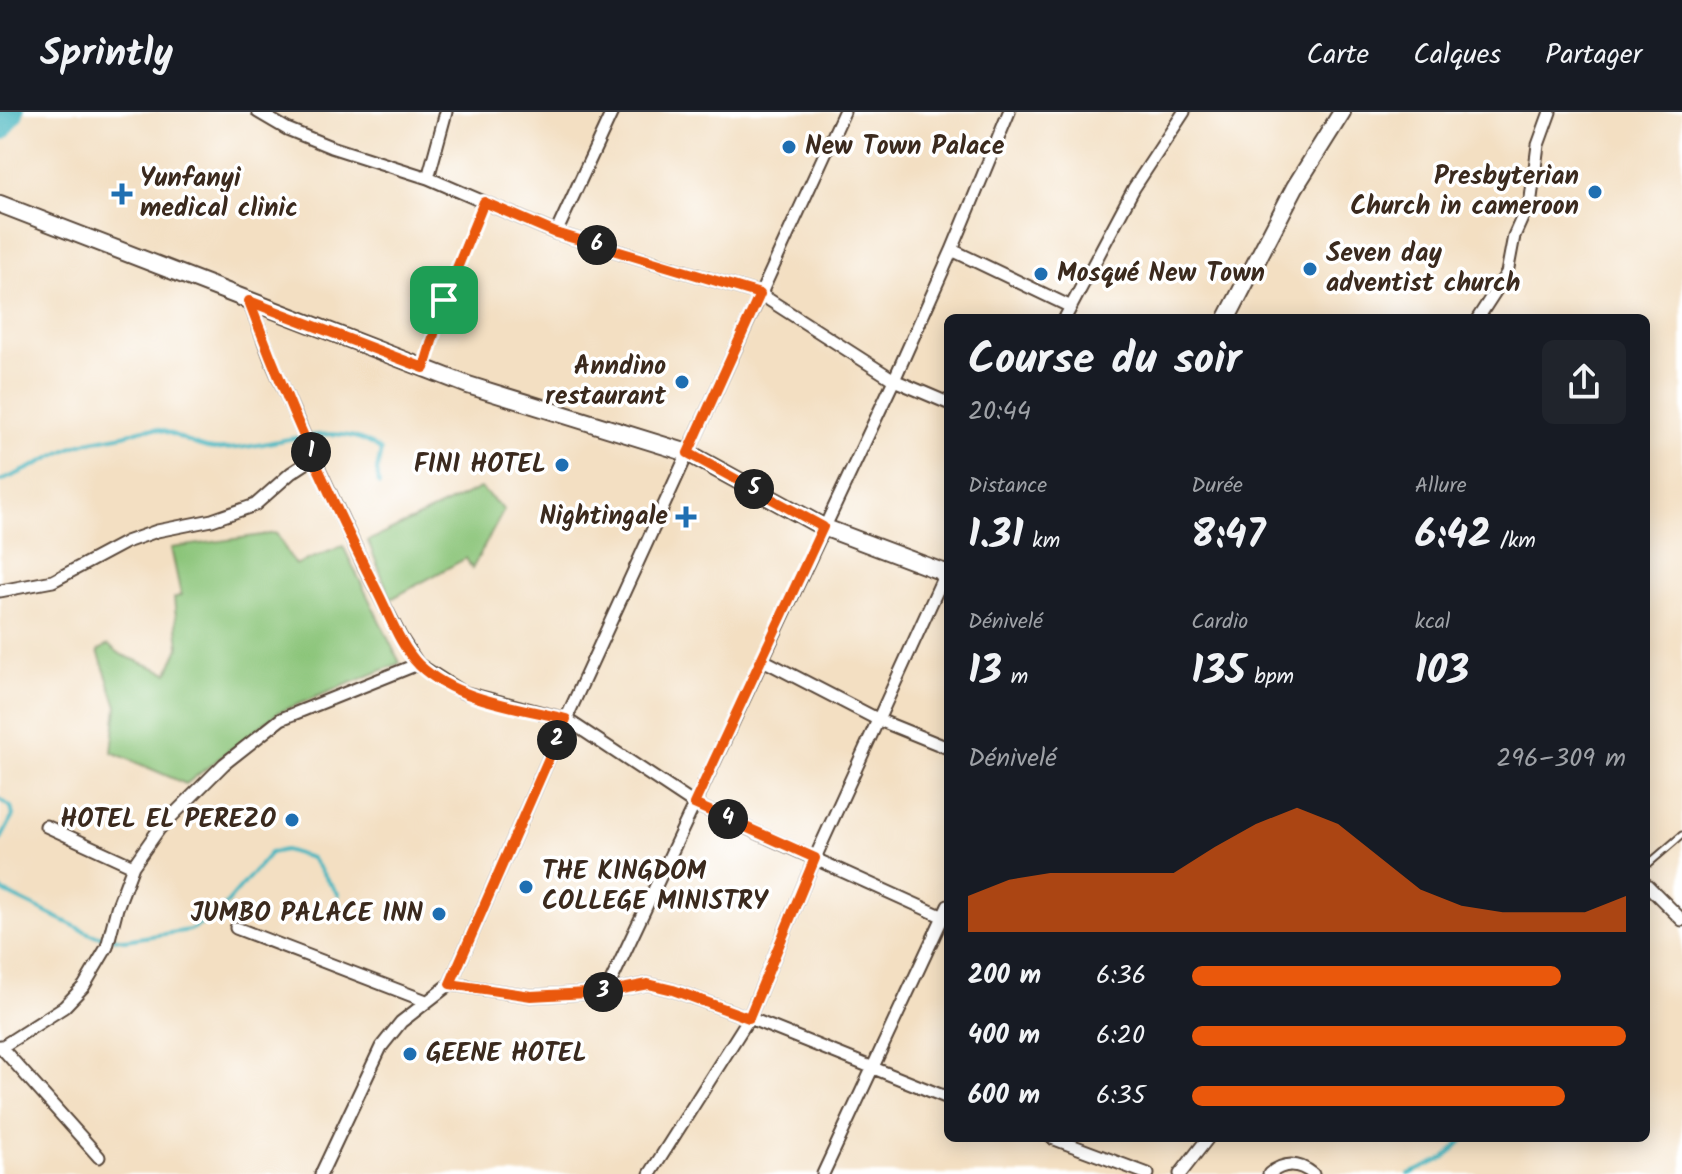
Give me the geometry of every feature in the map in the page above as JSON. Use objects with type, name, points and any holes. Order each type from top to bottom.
[{"type":"main road","points":[[1229,314],[1295,187],[1342,112]]},
{"type":"main road","points":[[0,204],[468,385],[688,453],[823,527],[944,571]]},
{"type":"street","points":[[258,112],[287,129],[331,147],[428,178],[556,233],[760,294],[894,380],[944,401]]},
{"type":"street","points":[[428,178],[446,112]]},
{"type":"street","points":[[556,233],[612,112]]},
{"type":"street","points":[[321,1174],[381,1047],[401,1022],[450,984],[566,719],[844,112]]},
{"type":"street","points":[[606,992],[894,380],[1009,112]]},
{"type":"street","points":[[952,250],[1068,312],[1134,188],[1184,112]]},
{"type":"street","points":[[1481,314],[1507,273],[1514,236],[1531,198],[1538,145],[1550,112]]},
{"type":"street","points":[[249,301],[307,444],[364,566],[418,664],[462,692],[566,719],[694,804],[944,913]]},
{"type":"street","points":[[0,591],[53,581],[126,542],[157,531],[212,520],[255,505],[291,473],[314,458]]},
{"type":"street","points":[[650,1174],[749,1018],[815,858],[944,579]]},
{"type":"street","points":[[763,660],[879,720],[944,746]]},
{"type":"street","points":[[99,1157],[0,1047],[64,1007],[84,986],[107,947],[133,866],[159,829],[194,792],[255,737],[281,719],[418,664]]},
{"type":"street","points":[[46,826],[133,866]]},
{"type":"street","points":[[1650,888],[1682,920]]},
{"type":"street","points":[[823,1174],[944,918]]},
{"type":"street","points":[[236,928],[426,1001]]},
{"type":"street","points":[[450,984],[531,996],[606,992],[648,984],[749,1018],[944,1096]]},
{"type":"street","points":[[1063,1142],[1148,1174]]},
{"type":"street","points":[[1180,1174],[1205,1142]]},
{"type":"street","points":[[1269,1174],[1279,1166],[1292,1164],[1313,1174]]},
{"type":"lane","points":[[424,368],[444,300],[484,202]]},
{"type":"lane","points":[[1650,863],[1682,835]]},
{"type":"green space","points":[[480,488],[504,510],[472,569],[466,558],[391,599],[368,541]]},
{"type":"green space","points":[[276,533],[295,565],[343,546],[400,663],[279,712],[186,784],[112,752],[117,706],[98,651],[108,645],[122,655],[168,673],[179,647],[174,598],[181,595],[171,548]]},
{"type":"waterway","points":[[0,128],[11,112]]},
{"type":"waterway","points":[[0,481],[79,444],[154,429],[214,449],[323,434],[344,435],[363,440],[381,451],[377,470],[379,485]]},
{"type":"waterway","points":[[0,799],[11,807],[13,816],[0,841]]},
{"type":"waterway","points":[[0,888],[93,935],[125,940],[190,930],[215,917],[270,853],[285,850],[311,858],[339,895]]},
{"type":"waterway","points":[[1409,1174],[1445,1158],[1461,1142]]},
{"type":"place","name":"New Town Palace","points":[[789,147]]},
{"type":"place","name":"Presbyterian Church in cameroon","points":[[1595,192]]},
{"type":"place","name":"Yunfanyi medical clinic","points":[[122,194]]},
{"type":"place","name":"Seven day adventist church","points":[[1310,269]]},
{"type":"place","name":"Mosqué New Town","points":[[1041,274]]},
{"type":"place","name":"Anndino restaurant","points":[[682,382]]},
{"type":"place","name":"FINI HOTEL","points":[[562,465]]},
{"type":"place","name":"Nightingale","points":[[686,517]]},
{"type":"place","name":"HOTEL EL PEREZO","points":[[292,820]]},
{"type":"place","name":"THE KINGDOM COLLEGE MINISTRY","points":[[526,887]]},
{"type":"place","name":"JUMBO PALACE INN","points":[[439,914]]},
{"type":"place","name":"GEENE HOTEL","points":[[410,1054]]},
{"type":"route","points":[[484,202],[556,233],[760,294],[688,453],[823,527],[694,804],[815,858],[749,1018],[648,984],[606,992],[531,996],[450,984],[566,719],[462,692],[418,664],[364,566],[271,360],[249,301],[424,368],[444,300],[484,202]]}]
